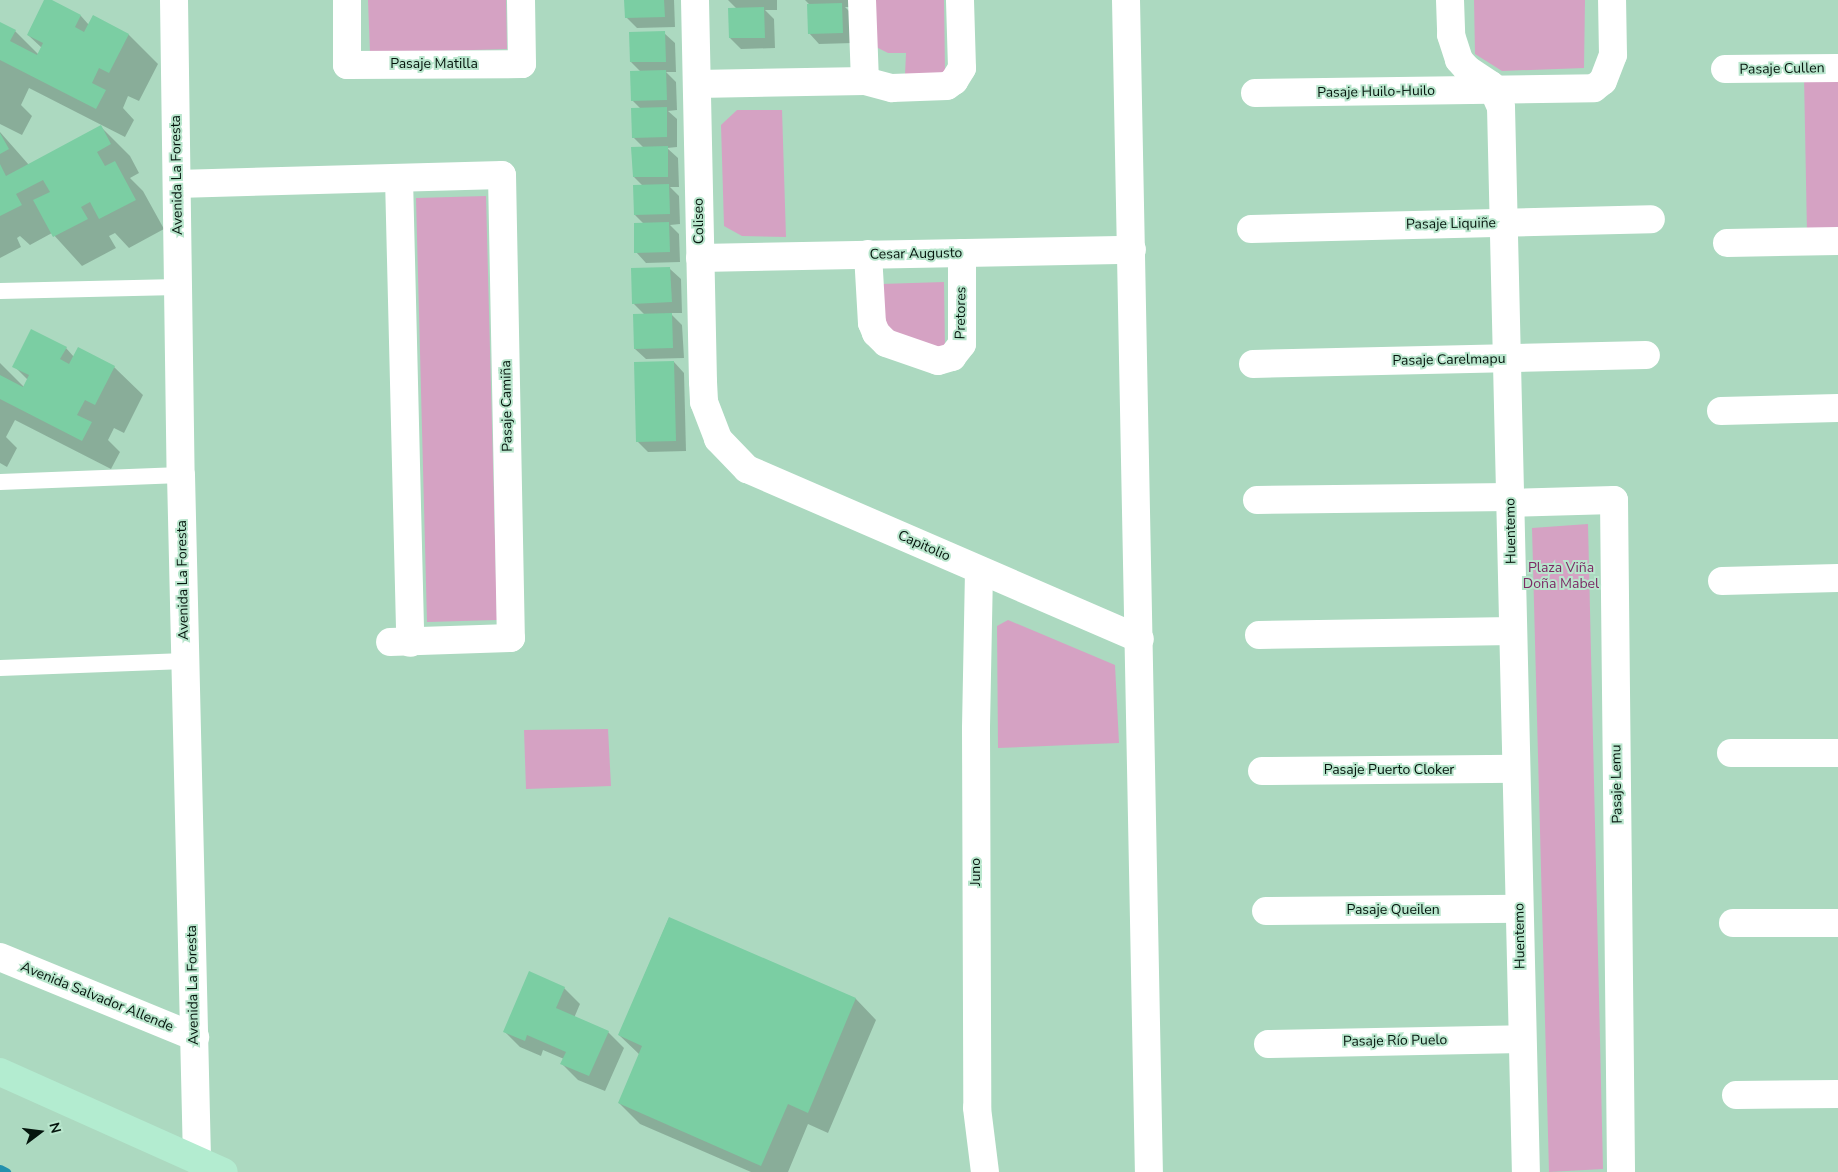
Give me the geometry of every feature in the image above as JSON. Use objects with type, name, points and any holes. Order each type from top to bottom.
[{"type":"main road","points":[[0,1072],[224,1172]]},
{"type":"street","name":"Avenida La Foresta","points":[[174,0],[180,475],[197,1160]]},
{"type":"street","name":"Pasaje Matilla","points":[[347,0],[348,65],[522,64],[521,0]]},
{"type":"street","name":"Coliseo","points":[[695,0],[704,402],[718,439]]},
{"type":"street","points":[[862,0],[865,81]]},
{"type":"street","points":[[697,84],[865,81],[892,88],[938,87],[954,81],[962,68],[960,0]]},
{"type":"street","points":[[1126,0],[1149,1172]]},
{"type":"street","points":[[1450,0],[1451,35],[1459,60],[1496,91]]},
{"type":"street","name":"Pasaje Huilo-Huilo","points":[[1255,93],[1496,91],[1594,88],[1603,81],[1612,56],[1612,0]]},
{"type":"street","name":"Pasaje Cullen","points":[[1725,69],[1838,68]]},
{"type":"street","name":"Huentemo","points":[[1496,91],[1501,107],[1526,1172]]},
{"type":"street","name":"Pasaje Camiña","points":[[177,184],[502,175],[511,638],[400,642],[400,178]]},
{"type":"street","name":"Pasaje Liquiñe","points":[[1251,229],[1651,219]]},
{"type":"street","points":[[1727,243],[1838,241]]},
{"type":"street","name":"Cesar Augusto","points":[[700,258],[1132,250]]},
{"type":"street","name":"Pretores","points":[[868,254],[872,323],[876,333],[886,343],[938,361],[952,357],[962,344],[962,253]]},
{"type":"street","name":"Pasaje Carelmapu","points":[[1253,364],[1646,356]]},
{"type":"street","points":[[1721,411],[1838,408]]},
{"type":"street","name":"Capitolio","points":[[718,439],[747,469],[1140,639]]},
{"type":"street","points":[[1257,500],[1510,500]]},
{"type":"street","name":"Pasaje Lemu","points":[[1510,500],[1614,500],[1621,1172]]},
{"type":"street","name":"Juno","points":[[979,570],[976,729],[977,1108],[985,1172]]},
{"type":"street","points":[[1722,581],[1838,578]]},
{"type":"street","points":[[1259,635],[1513,631]]},
{"type":"street","points":[[1731,753],[1838,753]]},
{"type":"street","name":"Pasaje Puerto Cloker","points":[[1262,771],[1516,769]]},
{"type":"street","name":"Pasaje Queilen","points":[[1266,911],[1520,909]]},
{"type":"street","points":[[1733,923],[1838,923]]},
{"type":"street","name":"Avenida Salvador Allende","points":[[0,957],[194,1037]]},
{"type":"street","name":"Pasaje Río Puelo","points":[[1268,1044],[1522,1039]]},
{"type":"street","points":[[1736,1095],[1838,1094]]},
{"type":"lane","points":[[0,291],[178,287]]},
{"type":"lane","points":[[0,482],[180,475]]},
{"type":"lane","points":[[0,668],[185,661]]},
{"type":"green space","points":[[368,0],[506,0],[507,49],[370,53]]},
{"type":"green space","points":[[875,0],[944,0],[945,73],[905,75],[906,53],[888,53],[876,47]]},
{"type":"green space","points":[[1474,0],[1585,0],[1584,68],[1502,71],[1475,54]]},
{"type":"green space","points":[[1804,76],[1838,76],[1838,234],[1807,234]]},
{"type":"green space","points":[[737,110],[782,110],[786,237],[742,236],[724,226],[721,125]]},
{"type":"green space","points":[[486,196],[497,620],[427,622],[416,198]]},
{"type":"green space","points":[[944,282],[945,350],[881,327],[881,284]]},
{"type":"green space","name":"Plaza Viña Doña Mabel","points":[[1588,524],[1603,1169],[1549,1172],[1532,528]]},
{"type":"green space","points":[[1008,620],[1115,665],[1119,743],[998,748],[997,626]]},
{"type":"green space","points":[[608,729],[611,786],[526,789],[524,730]]},
{"type":"building","points":[[44,0],[52,0],[81,15],[75,27],[84,32],[93,15],[129,34],[109,73],[99,68],[92,83],[106,90],[96,109],[0,60],[0,22],[16,30],[10,41],[37,55],[43,43],[27,35]]},
{"type":"building","points":[[624,0],[664,0],[665,17],[625,18]]},
{"type":"building","points":[[842,3],[843,33],[808,34],[807,4]]},
{"type":"building","points":[[764,7],[765,38],[729,38],[728,8]]},
{"type":"building","points":[[665,31],[666,62],[630,62],[629,32]]},
{"type":"building","points":[[666,70],[667,100],[631,101],[630,71]]},
{"type":"building","points":[[667,107],[667,137],[632,138],[631,108]]},
{"type":"building","points":[[101,125],[111,144],[97,152],[105,166],[115,161],[136,200],[99,219],[90,202],[81,207],[88,219],[53,237],[33,200],[50,192],[43,180],[16,194],[22,205],[0,216],[0,164],[6,176]]},
{"type":"building","points":[[0,133],[9,149],[0,154]]},
{"type":"building","points":[[668,146],[668,177],[633,177],[631,147]]},
{"type":"building","points":[[669,184],[670,214],[634,215],[633,185]]},
{"type":"building","points":[[669,222],[670,252],[634,253],[634,223]]},
{"type":"building","points":[[670,267],[672,302],[632,304],[631,268]]},
{"type":"building","points":[[672,313],[673,348],[634,349],[633,314]]},
{"type":"building","points":[[31,329],[67,347],[60,359],[69,364],[78,347],[115,366],[95,405],[85,400],[77,415],[92,422],[82,441],[0,399],[0,375],[23,387],[29,375],[12,367]]},
{"type":"building","points":[[674,361],[676,441],[636,442],[634,362]]},
{"type":"building","points":[[669,917],[856,998],[808,1113],[788,1104],[761,1166],[618,1103],[642,1046],[618,1035]]},
{"type":"building","points":[[529,971],[565,987],[556,1008],[609,1031],[589,1076],[560,1064],[566,1052],[527,1035],[525,1041],[503,1032]]},
{"type":"waterway","points":[[0,1169],[6,1172]]}]
